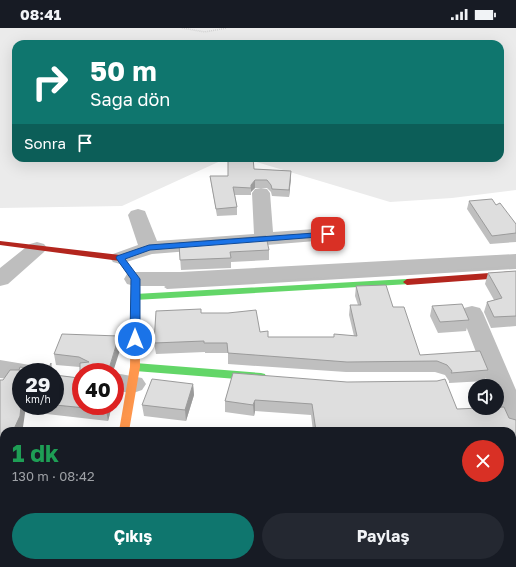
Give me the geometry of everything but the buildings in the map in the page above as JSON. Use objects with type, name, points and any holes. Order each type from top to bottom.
[{"type":"street","points":[[261,193],[264,238]]},
{"type":"street","points":[[138,215],[149,248]]},
{"type":"street","points":[[0,243],[120,258],[149,248],[328,234]]},
{"type":"street","points":[[0,279],[37,248]]},
{"type":"street","points":[[120,258],[135,288],[124,427]]},
{"type":"street","points":[[135,288],[180,279],[516,260]]},
{"type":"street","points":[[135,288],[380,284],[516,274]]},
{"type":"street","points":[[472,313],[516,421]]},
{"type":"street","points":[[0,369],[12,370]]},
{"type":"street","points":[[128,378],[267,377]]},
{"type":"path","points":[[182,28],[205,32],[227,28]]},
{"type":"shaded area","points":[[0,28],[516,28],[516,190],[452,198],[390,202],[256,162],[504,162],[504,40],[12,40],[12,162],[218,162],[122,206],[0,208]]},
{"type":"waterway","points":[[167,287],[516,267]]},
{"type":"traffic: fast","points":[[135,297],[407,282]]},
{"type":"traffic: fast","points":[[135,367],[261,377]]},
{"type":"traffic: slow","points":[[120,258],[135,279],[135,367],[125,427]]},
{"type":"traffic: jam","points":[[0,243],[120,258]]},
{"type":"traffic: jam","points":[[407,282],[516,274]]},
{"type":"route","points":[[135,339],[135,279],[120,258],[149,248],[328,234]]}]
